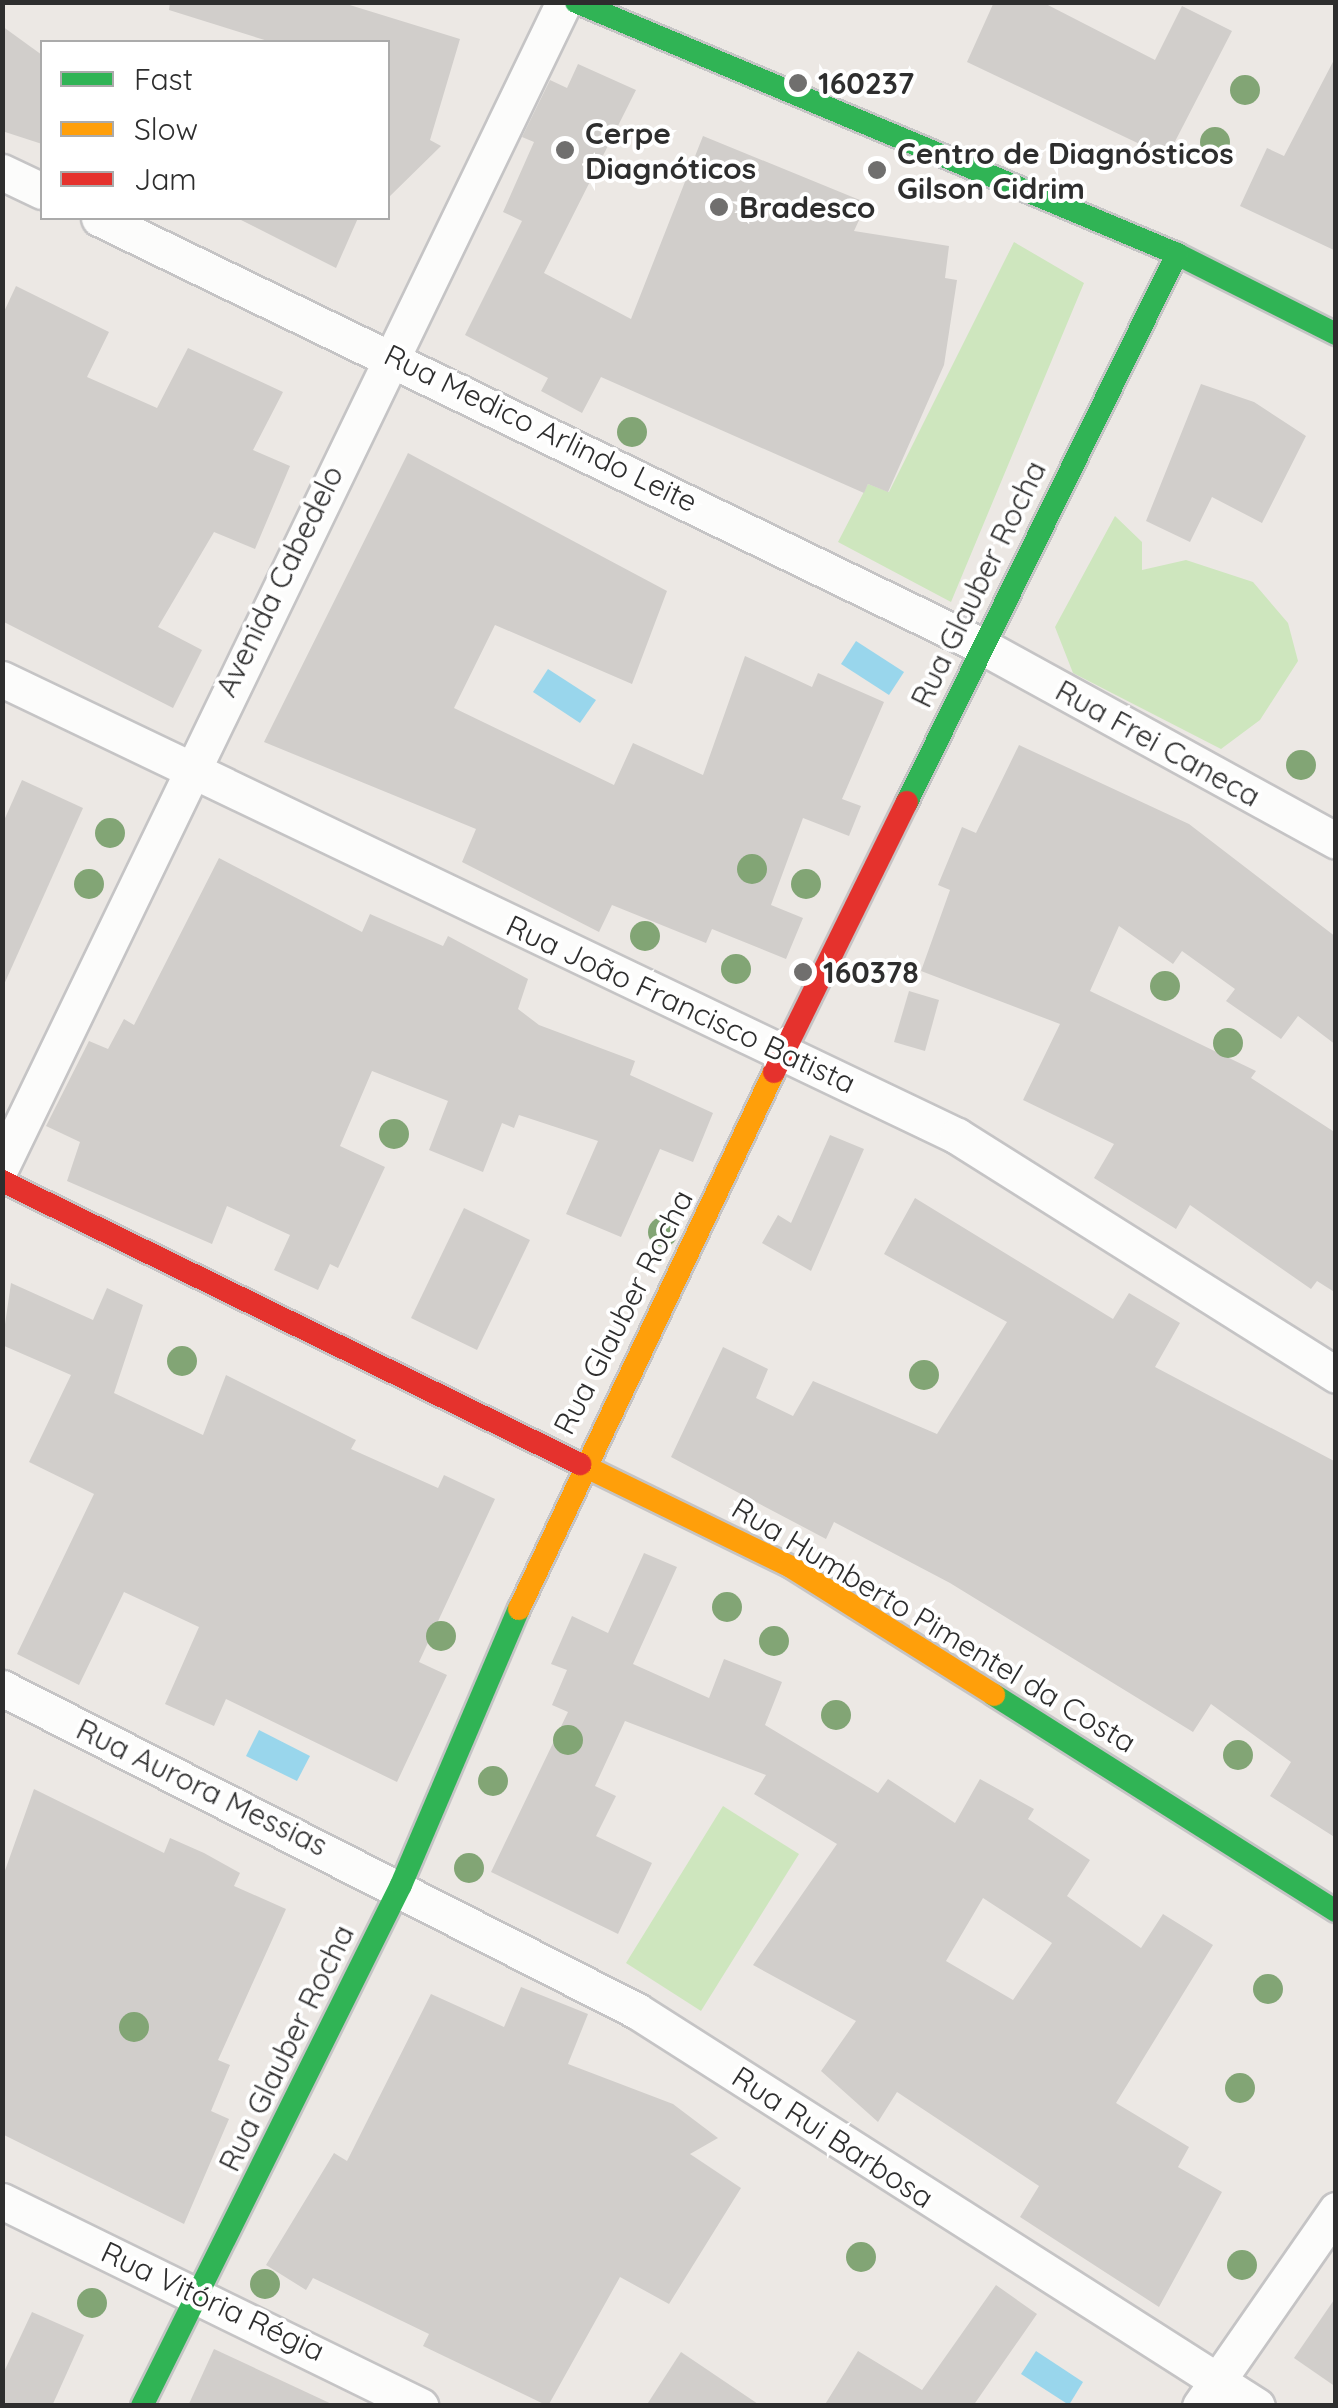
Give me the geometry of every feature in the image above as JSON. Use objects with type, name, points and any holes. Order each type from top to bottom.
[{"type":"street","name":"Avenida Cabedelo","points":[[2,1164],[187,770],[564,2]]},
{"type":"street","points":[[576,2],[1177,254],[1336,334]]},
{"type":"street","points":[[2,172],[40,190]]},
{"type":"street","name":"Rua Medico Arlindo Leite","points":[[103,220],[390,353],[980,645]]},
{"type":"street","name":"Rua Glauber Rocha","points":[[142,2406],[401,1885],[583,1460],[786,1054],[980,645],[1177,254]]},
{"type":"street","name":"Rua Frei Caneca","points":[[980,645],[1336,840]]},
{"type":"street","name":"Rua João Francisco Batista","points":[[2,679],[957,1136],[1336,1375]]},
{"type":"street","name":"Rua Humberto Pimentel da Costa","points":[[2,1181],[583,1460],[791,1567],[1336,1910]]},
{"type":"street","name":"Rua Aurora Messias","points":[[2,1688],[401,1885]]},
{"type":"street","name":"Rua Rui Barbosa","points":[[401,1885],[637,2012],[1209,2393],[1257,2406]]},
{"type":"street","name":"Rua Vitória Régia","points":[[2,2200],[421,2406]]},
{"type":"street","points":[[1209,2393],[1336,2210]]},
{"type":"green space","points":[[1014,242],[1084,283],[951,602],[838,542],[868,484],[889,492]]},
{"type":"green space","points":[[1115,516],[1142,542],[1142,570],[1186,560],[1253,582],[1288,623],[1298,661],[1260,720],[1221,749],[1073,673],[1055,627]]},
{"type":"green space","points":[[723,1806],[799,1854],[701,2011],[626,1963]]},
{"type":"water","points":[[856,641],[904,672],[889,695],[841,664]]},
{"type":"water","points":[[548,669],[596,700],[580,723],[533,692]]},
{"type":"water","points":[[259,1730],[310,1756],[297,1781],[246,1756]]},
{"type":"water","points":[[1036,2351],[1083,2382],[1069,2405],[1021,2374]]},
{"type":"building","points":[[170,2],[340,2],[460,39],[430,140],[441,146],[390,196],[390,40],[265,40],[169,10]]},
{"type":"building","points":[[994,2],[1042,2],[1155,60],[1182,6],[1232,31],[1167,157],[967,62]]},
{"type":"building","points":[[2,26],[40,54],[40,143],[2,131]]},
{"type":"building","points":[[1336,56],[1336,251],[1240,206],[1267,148],[1284,156]]},
{"type":"building","points":[[578,64],[636,90],[544,273],[631,319],[703,136],[867,203],[854,231],[949,246],[945,278],[957,280],[944,365],[888,492],[868,484],[864,493],[601,377],[582,413],[541,391],[548,378],[465,335],[522,221],[503,212],[534,142],[522,137],[550,80],[567,88]]},
{"type":"building","points":[[241,220],[357,220],[336,268]]},
{"type":"building","points":[[16,286],[109,332],[87,377],[157,408],[188,348],[283,392],[253,450],[290,466],[255,549],[214,532],[158,627],[202,650],[173,708],[2,621],[2,316]]},
{"type":"building","points":[[1201,384],[1254,402],[1306,436],[1262,523],[1212,497],[1190,542],[1146,521]]},
{"type":"building","points":[[408,453],[667,591],[632,684],[495,625],[454,708],[614,785],[633,743],[703,775],[745,656],[812,687],[818,673],[884,702],[842,799],[861,806],[849,836],[803,818],[771,905],[803,918],[786,959],[712,929],[706,943],[612,905],[599,932],[462,862],[476,829],[264,742]]},
{"type":"building","points":[[1019,745],[1189,824],[1336,937],[1336,1045],[1298,1016],[1281,1039],[1226,1001],[1235,989],[1182,951],[1173,964],[1119,926],[1090,991],[1256,1071],[1251,1078],[1336,1133],[1336,1293],[1317,1281],[1311,1289],[1190,1205],[1176,1229],[1094,1178],[1114,1144],[1023,1100],[1060,1024],[921,971],[950,890],[938,885],[962,827],[976,833]]},
{"type":"building","points":[[22,780],[83,808],[2,989],[2,825]]},
{"type":"building","points":[[219,858],[362,932],[370,914],[443,946],[448,936],[528,979],[518,1009],[539,1025],[635,1061],[630,1075],[713,1113],[693,1162],[660,1149],[621,1237],[566,1214],[598,1141],[519,1115],[514,1128],[502,1123],[483,1172],[429,1150],[448,1101],[372,1071],[340,1146],[385,1167],[338,1268],[330,1264],[318,1290],[274,1270],[290,1235],[227,1206],[212,1244],[67,1181],[80,1142],[46,1126],[89,1041],[108,1049],[124,1019],[134,1025]]},
{"type":"building","points":[[909,991],[939,1000],[925,1051],[894,1042]]},
{"type":"building","points":[[830,1135],[864,1149],[811,1271],[762,1243],[778,1215],[791,1223]]},
{"type":"building","points":[[915,1198],[1113,1319],[1129,1293],[1180,1323],[1155,1367],[1336,1462],[1336,1838],[1270,1796],[1291,1762],[1211,1704],[1193,1732],[950,1583],[834,1522],[826,1539],[671,1457],[723,1347],[768,1369],[756,1398],[793,1416],[813,1381],[937,1434],[1007,1322],[884,1254]]},
{"type":"building","points":[[464,1208],[530,1240],[477,1350],[411,1318]]},
{"type":"building","points":[[11,1283],[93,1320],[107,1288],[143,1305],[114,1393],[203,1435],[226,1375],[356,1440],[351,1449],[438,1488],[444,1475],[495,1499],[419,1662],[447,1675],[397,1782],[226,1699],[214,1726],[165,1704],[199,1627],[124,1592],[79,1685],[17,1654],[94,1494],[29,1462],[71,1375],[2,1345]]},
{"type":"building","points":[[644,1553],[677,1567],[633,1664],[709,1698],[724,1659],[782,1682],[765,1725],[878,1793],[888,1779],[955,1823],[980,1779],[1034,1809],[1028,1819],[1090,1860],[1067,1896],[1141,1948],[1163,1914],[1213,1945],[1116,2103],[1189,2147],[1178,2167],[1222,2192],[1159,2307],[1020,2217],[1039,2186],[897,2092],[878,2122],[821,2071],[856,2021],[753,1965],[837,1844],[754,1794],[766,1775],[625,1721],[595,1786],[616,1796],[596,1836],[652,1863],[618,1934],[491,1872],[568,1712],[552,1705],[567,1670],[551,1664],[572,1616],[608,1633]],"holes":[[[983,1898],[1052,1943],[1013,2000],[946,1961]]]},
{"type":"building","points":[[34,1789],[164,1853],[170,1838],[204,1853],[240,1873],[234,1886],[286,1909],[218,2060],[230,2065],[211,2111],[229,2119],[184,2224],[2,2134],[2,1879]]},
{"type":"building","points":[[521,1987],[588,2014],[568,2064],[673,2104],[718,2138],[690,2154],[741,2188],[669,2304],[620,2277],[548,2406],[423,2346],[429,2334],[313,2278],[306,2290],[266,2265],[334,2153],[347,2161],[431,1994],[504,2027]]},
{"type":"building","points":[[996,2285],[1037,2314],[973,2406],[824,2406],[858,2351],[922,2390]]},
{"type":"building","points":[[1336,2297],[1336,2387],[1294,2358]]},
{"type":"building","points":[[32,2312],[84,2335],[52,2406],[2,2406],[2,2376]]},
{"type":"building","points":[[214,2349],[336,2406],[188,2406]]},
{"type":"building","points":[[681,2352],[761,2406],[646,2406]]},
{"type":"traffic: fast","points":[[576,2],[1177,254],[1336,334]]},
{"type":"traffic: fast","points":[[907,802],[1177,254]]},
{"type":"traffic: fast","points":[[142,2406],[401,1885],[519,1609]]},
{"type":"traffic: fast","points":[[994,1695],[1336,1911]]},
{"type":"traffic: slow","points":[[519,1609],[774,1072]]},
{"type":"traffic: slow","points":[[580,1464],[791,1567],[994,1695]]},
{"type":"traffic: jam","points":[[774,1072],[907,802]]},
{"type":"traffic: jam","points":[[2,1181],[580,1464]]},
{"type":"place","name":"160237","points":[[798,83]]},
{"type":"place","name":"Cerpe Diagnóticos","points":[[565,150]]},
{"type":"place","name":"Centro de Diagnósticos Gilson Cidrim","points":[[877,170]]},
{"type":"place","name":"Bradesco","points":[[719,207]]},
{"type":"place","name":"160378","points":[[803,972]]}]
